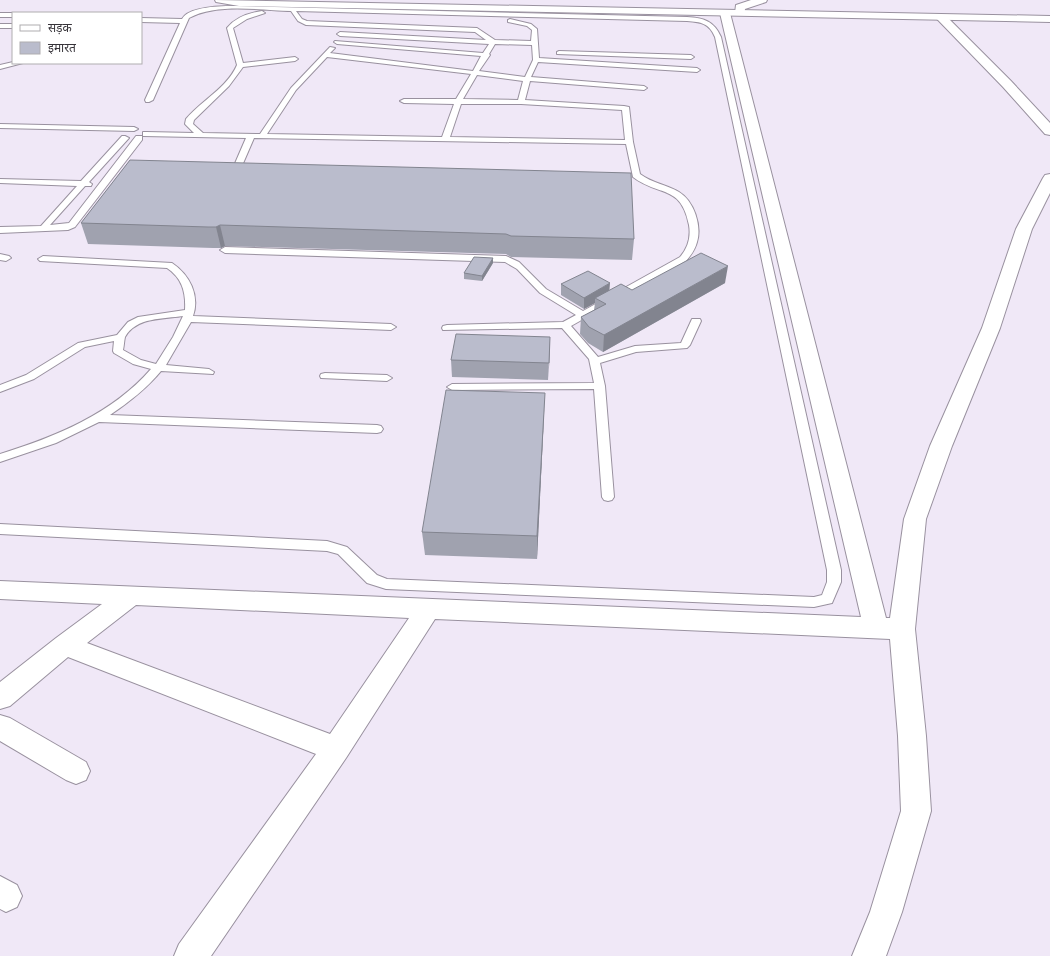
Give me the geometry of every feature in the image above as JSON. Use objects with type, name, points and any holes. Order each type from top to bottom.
[{"type":"street","points":[[220,0],[239,2],[942,18],[1050,19]]},
{"type":"street","points":[[732,13],[740,7],[762,0]]},
{"type":"street","points":[[732,13],[889,628],[906,684],[912,736],[916,811],[886,912],[869,956]]},
{"type":"street","points":[[942,18],[1007,84],[1050,131]]},
{"type":"street","points":[[889,628],[904,596],[915,518],[941,446],[991,328],[1024,229],[1050,178]]},
{"type":"street","points":[[0,590],[889,628]]},
{"type":"street","points":[[0,698],[65,645],[131,596]]},
{"type":"street","points":[[191,956],[336,749],[430,608]]},
{"type":"street","points":[[65,645],[336,749]]},
{"type":"street","points":[[0,727],[76,771]]},
{"type":"lane","points":[[0,529],[327,546],[342,550],[372,579],[386,584],[814,602],[827,599],[834,582],[834,570],[793,385],[772,278],[718,37],[714,27],[711,24],[703,21],[687,19],[235,8],[200,11],[186,17],[149,100]]},
{"type":"lane","points":[[293,12],[302,22],[473,29],[493,42]]},
{"type":"lane","points":[[201,135],[189,124],[190,119],[233,78],[239,70],[240,65],[230,28],[233,24],[255,14],[293,12],[513,21],[526,23],[534,27],[536,56],[527,79],[521,102]]},
{"type":"lane","points":[[0,15],[10,15]]},
{"type":"lane","points":[[0,21],[10,15]]},
{"type":"lane","points":[[142,20],[185,21]]},
{"type":"lane","points":[[262,136],[294,89],[327,55],[337,42],[341,24]]},
{"type":"lane","points":[[0,26],[12,26]]},
{"type":"lane","points":[[340,34],[534,43]]},
{"type":"lane","points":[[337,42],[487,55]]},
{"type":"lane","points":[[445,139],[458,102],[487,55],[493,42]]},
{"type":"lane","points":[[536,56],[544,53]]},
{"type":"lane","points":[[552,53],[691,58]]},
{"type":"lane","points":[[327,55],[477,71],[527,79],[644,88]]},
{"type":"lane","points":[[536,56],[697,70]]},
{"type":"lane","points":[[240,65],[295,59]]},
{"type":"lane","points":[[0,67],[15,64]]},
{"type":"lane","points":[[404,101],[521,102],[624,108],[626,109],[629,142],[636,175],[646,182],[675,193],[685,201],[690,209],[694,229],[693,245],[683,259],[565,325],[447,328]]},
{"type":"lane","points":[[0,126],[137,128],[147,132],[146,134]]},
{"type":"lane","points":[[44,228],[84,184],[119,137],[124,132],[137,128]]},
{"type":"lane","points":[[0,133],[139,138]]},
{"type":"lane","points":[[0,230],[68,227],[72,225],[101,185],[139,138],[146,134],[629,142]]},
{"type":"lane","points":[[237,168],[251,136]]},
{"type":"lane","points":[[0,181],[101,185]]},
{"type":"lane","points":[[225,250],[506,259],[518,264],[526,276],[539,288],[561,303],[584,314]]},
{"type":"lane","points":[[0,458],[21,452],[68,433],[96,418],[136,391],[158,368],[172,350],[188,316],[190,293],[175,268],[169,265],[43,259]]},
{"type":"lane","points":[[209,372],[158,368],[123,355],[118,351],[120,337],[132,324],[142,319],[188,316],[391,327]]},
{"type":"lane","points":[[594,361],[635,349],[683,346],[685,345],[696,321]]},
{"type":"lane","points":[[565,325],[588,349],[594,361],[600,386],[608,498]]},
{"type":"lane","points":[[0,389],[30,377],[82,345],[120,337]]},
{"type":"lane","points":[[325,376],[387,378]]},
{"type":"lane","points":[[452,387],[600,386]]},
{"type":"lane","points":[[96,418],[377,429]]},
{"type":"building","points":[[130,160],[631,173],[634,239],[220,225],[216,227],[208,227],[81,223]]},
{"type":"building","points":[[701,253],[728,266],[604,335],[589,327],[581,317],[606,304],[595,298],[621,284],[632,290]]},
{"type":"building","points":[[474,257],[493,258],[482,276],[464,273]]},
{"type":"building","points":[[588,271],[610,283],[584,298],[561,284]]},
{"type":"building","points":[[456,334],[550,337],[549,363],[451,360]]},
{"type":"building","points":[[446,390],[545,393],[537,536],[422,532]]}]
